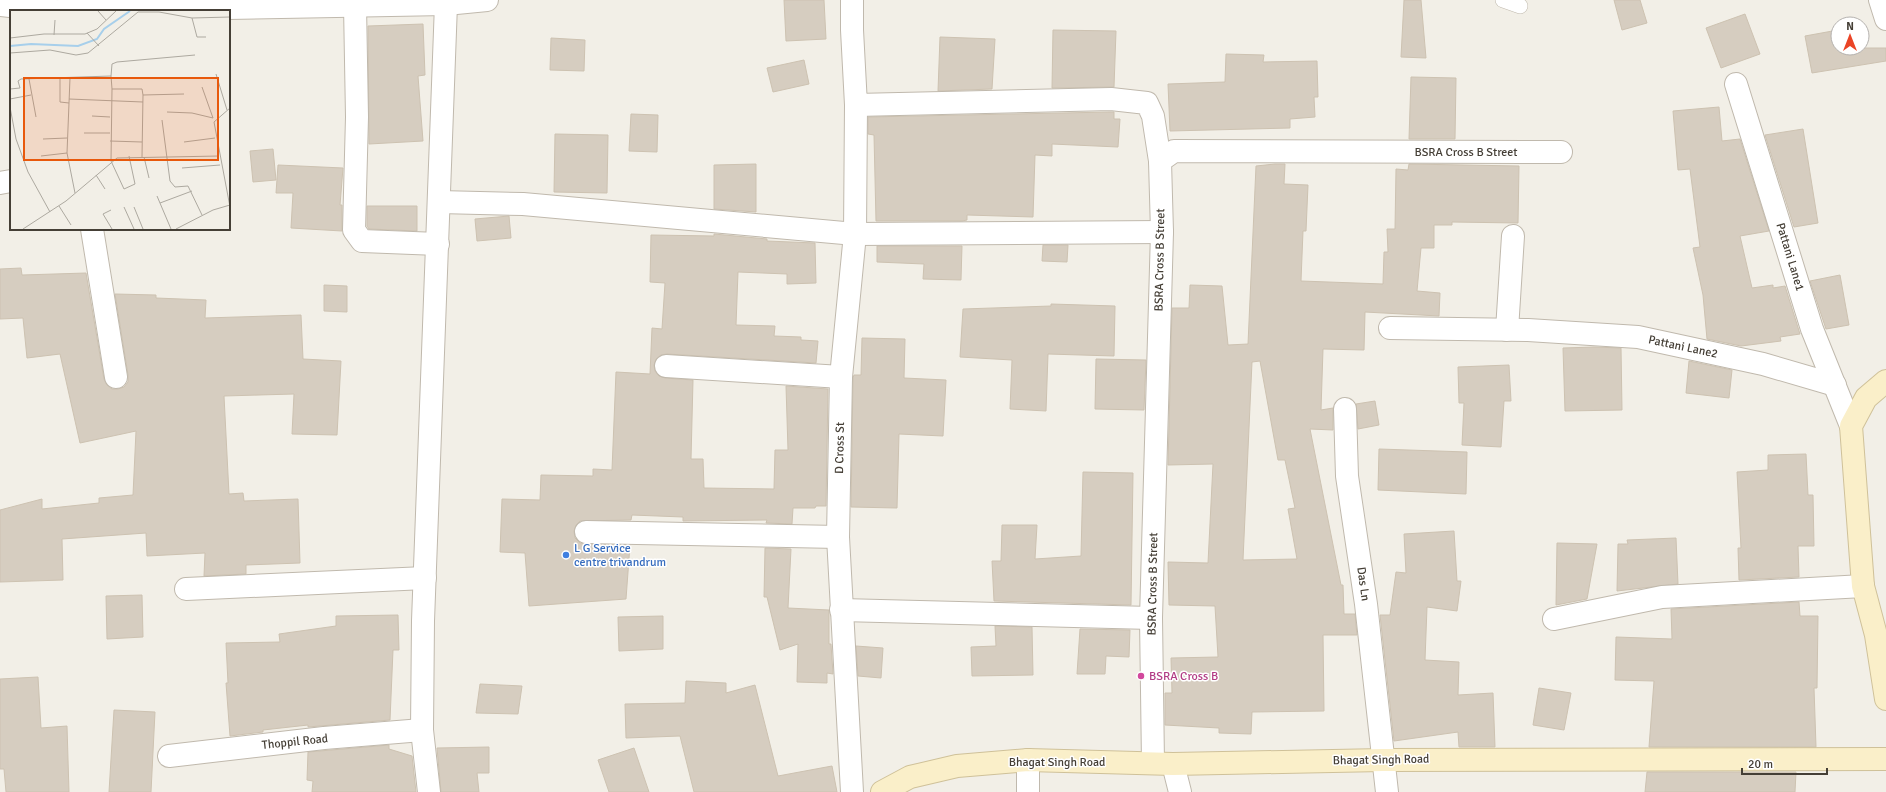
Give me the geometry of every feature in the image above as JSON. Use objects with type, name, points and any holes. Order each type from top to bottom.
[{"type":"street","points":[[108,10],[446,4],[487,0]]},
{"type":"street","name":"D Cross St","points":[[852,0],[856,105],[855,234],[841,377],[838,538],[852,792]]},
{"type":"street","points":[[1880,0],[1886,18]]},
{"type":"street","points":[[429,792],[422,730],[424,578],[446,4]]},
{"type":"street","points":[[0,5],[46,10]]},
{"type":"street","points":[[355,5],[357,117],[354,230],[362,241],[438,244]]},
{"type":"street","name":"Pattani Lane1","points":[[1736,84],[1812,329],[1851,426]]},
{"type":"street","points":[[856,105],[1111,99],[1147,103],[1153,116],[1160,161]]},
{"type":"street","name":"BSRA Cross B Street","points":[[1180,792],[1163,763],[1151,618],[1162,232],[1160,161],[1174,151],[1561,152]]},
{"type":"street","points":[[0,183],[10,181]]},
{"type":"street","points":[[439,202],[523,204],[855,234],[1162,232]]},
{"type":"street","points":[[92,230],[116,377]]},
{"type":"street","points":[[1513,236],[1518,330]]},
{"type":"street","name":"Pattani Lane2","points":[[1390,328],[1518,330],[1621,336],[1659,340],[1763,364],[1835,385]]},
{"type":"street","points":[[666,366],[841,377]]},
{"type":"street","points":[[1886,381],[1866,398],[1851,426],[1863,586],[1876,635],[1886,699]]},
{"type":"street","name":"Das Ln","points":[[1345,409],[1348,476],[1366,604],[1387,792]]},
{"type":"street","points":[[586,532],[838,538]]},
{"type":"street","points":[[186,589],[424,578]]},
{"type":"street","points":[[1554,619],[1662,598],[1863,586]]},
{"type":"street","points":[[841,610],[1151,618]]},
{"type":"street","name":"Thoppil Road","points":[[169,756],[324,738],[422,730]]},
{"type":"street","name":"Bhagat Singh Road","points":[[882,792],[910,777],[957,766],[1028,760],[1163,763],[1383,760],[1886,759]]},
{"type":"street","points":[[1028,760],[1028,792]]},
{"type":"lane","points":[[1503,0],[1520,6]]},
{"type":"building","points":[[784,0],[824,0],[826,39],[786,41]]},
{"type":"building","points":[[1404,0],[1421,0],[1426,58],[1401,57]]},
{"type":"building","points":[[1614,0],[1640,0],[1647,23],[1622,30]]},
{"type":"building","points":[[1745,14],[1760,54],[1721,68],[1706,28]]},
{"type":"building","points":[[423,24],[425,75],[418,76],[423,141],[369,144],[368,26]]},
{"type":"building","points":[[1053,30],[1116,31],[1114,87],[1052,88]]},
{"type":"building","points":[[1830,31],[1830,56],[1870,56],[1870,48],[1886,48],[1886,61],[1812,73],[1805,36]]},
{"type":"building","points":[[940,37],[995,39],[992,89],[938,91]]},
{"type":"building","points":[[551,38],[585,40],[584,71],[550,70]]},
{"type":"building","points":[[1226,54],[1264,55],[1263,62],[1317,61],[1318,97],[1314,97],[1315,117],[1290,119],[1290,128],[1170,131],[1168,84],[1225,82]]},
{"type":"building","points":[[804,60],[809,84],[773,92],[767,68]]},
{"type":"building","points":[[1411,77],[1456,78],[1455,139],[1409,139]]},
{"type":"building","points":[[1719,107],[1722,141],[1740,139],[1769,231],[1740,236],[1752,288],[1773,285],[1773,288],[1785,286],[1800,334],[1780,337],[1781,341],[1741,346],[1707,339],[1703,295],[1693,248],[1700,247],[1690,169],[1678,170],[1673,111]]},
{"type":"building","points":[[1114,112],[1114,119],[1120,119],[1118,147],[1052,144],[1052,156],[1035,155],[1033,217],[967,215],[967,220],[962,221],[876,221],[874,135],[868,134],[868,117]]},
{"type":"building","points":[[631,114],[658,115],[657,152],[629,151]]},
{"type":"building","points":[[1803,129],[1818,223],[1794,227],[1765,135]]},
{"type":"building","points":[[555,134],[608,135],[607,193],[554,192]]},
{"type":"building","points":[[273,149],[276,180],[253,182],[250,151]]},
{"type":"building","points":[[756,164],[756,212],[714,209],[714,165]]},
{"type":"building","points":[[1285,164],[1284,184],[1308,185],[1306,231],[1303,231],[1301,281],[1383,284],[1384,252],[1388,252],[1387,229],[1395,229],[1396,169],[1408,170],[1409,164],[1519,166],[1518,223],[1452,222],[1452,225],[1434,225],[1434,248],[1421,248],[1417,291],[1440,293],[1439,316],[1365,312],[1364,350],[1323,349],[1321,410],[1333,408],[1333,430],[1310,429],[1341,585],[1343,585],[1344,614],[1355,614],[1357,635],[1323,635],[1324,711],[1252,712],[1251,734],[1219,733],[1219,728],[1165,725],[1165,693],[1172,693],[1171,658],[1218,657],[1215,606],[1169,605],[1168,562],[1208,563],[1213,464],[1168,465],[1172,308],[1189,308],[1190,285],[1222,286],[1228,345],[1248,344],[1256,166]],"holes":[[[1260,361],[1278,460],[1285,460],[1295,508],[1288,509],[1297,559],[1243,560],[1252,362]]]},
{"type":"building","points":[[278,165],[343,168],[340,205],[342,205],[342,231],[291,228],[293,193],[276,193]]},
{"type":"building","points":[[367,206],[417,206],[417,231],[369,229],[367,226]]},
{"type":"building","points":[[509,216],[511,238],[477,241],[475,219]]},
{"type":"building","points":[[714,234],[767,239],[767,241],[815,243],[816,283],[787,284],[787,274],[738,272],[736,325],[775,326],[774,336],[801,337],[801,340],[818,341],[816,363],[667,354],[661,355],[656,359],[654,365],[655,371],[659,376],[665,378],[693,380],[691,459],[703,459],[704,488],[774,489],[775,450],[788,450],[786,386],[828,389],[826,506],[816,506],[815,508],[793,508],[792,524],[766,523],[767,520],[683,521],[683,517],[632,515],[631,520],[580,521],[576,525],[574,531],[575,538],[580,543],[630,545],[626,599],[529,606],[525,553],[500,552],[502,499],[540,500],[541,475],[593,476],[593,469],[612,470],[616,372],[650,374],[652,328],[662,329],[665,283],[650,282],[651,235],[714,236]]},
{"type":"building","points":[[1043,245],[1068,245],[1067,262],[1042,261]]},
{"type":"building","points":[[877,246],[962,246],[961,280],[923,279],[924,264],[877,262]]},
{"type":"building","points":[[21,268],[22,275],[86,273],[104,379],[107,385],[112,389],[124,387],[128,382],[115,294],[156,295],[156,298],[206,300],[205,318],[301,315],[303,359],[341,361],[337,435],[292,434],[294,394],[224,396],[229,494],[243,493],[244,501],[298,499],[300,563],[246,565],[246,574],[204,576],[205,553],[147,556],[146,533],[62,539],[63,580],[0,582],[0,510],[42,499],[42,509],[99,503],[99,498],[133,495],[136,431],[80,443],[60,354],[27,358],[23,318],[0,319],[0,269]]},
{"type":"building","points":[[1840,275],[1849,325],[1826,329],[1810,281]]},
{"type":"building","points":[[324,285],[347,286],[347,312],[324,311]]},
{"type":"building","points":[[1051,304],[1115,306],[1114,356],[1048,354],[1046,411],[1010,409],[1012,360],[960,357],[963,309],[1051,306]]},
{"type":"building","points":[[862,338],[905,339],[904,378],[946,380],[943,436],[899,434],[897,508],[851,507],[853,378],[854,375],[861,375]]},
{"type":"building","points":[[1563,348],[1621,348],[1622,410],[1565,411]]},
{"type":"building","points":[[1096,359],[1146,360],[1144,410],[1095,409]]},
{"type":"building","points":[[1689,361],[1732,370],[1729,398],[1686,393]]},
{"type":"building","points":[[1509,365],[1511,401],[1504,401],[1501,447],[1462,445],[1464,403],[1459,403],[1458,367]]},
{"type":"building","points":[[1375,401],[1379,425],[1358,429],[1356,404]]},
{"type":"building","points":[[1379,449],[1467,452],[1466,494],[1378,490]]},
{"type":"building","points":[[1806,454],[1808,495],[1813,495],[1814,546],[1798,546],[1799,577],[1739,580],[1738,548],[1741,548],[1737,472],[1768,470],[1768,455]]},
{"type":"building","points":[[1083,472],[1133,473],[1131,605],[994,601],[992,561],[1001,561],[1002,525],[1037,525],[1035,559],[1081,556]]},
{"type":"building","points":[[1454,531],[1457,581],[1461,581],[1457,611],[1427,607],[1425,660],[1459,662],[1458,695],[1493,693],[1495,747],[1459,747],[1458,732],[1394,741],[1380,615],[1390,615],[1396,572],[1406,573],[1404,534]]},
{"type":"building","points":[[1676,538],[1678,584],[1617,591],[1618,544],[1628,544],[1627,540]]},
{"type":"building","points":[[1557,543],[1597,544],[1587,599],[1556,605]]},
{"type":"building","points":[[765,548],[791,549],[788,608],[829,610],[829,644],[831,644],[833,674],[827,673],[827,683],[797,682],[798,644],[780,650],[767,597],[764,597]]},
{"type":"building","points":[[142,595],[143,637],[107,639],[106,596]]},
{"type":"building","points":[[1799,602],[1800,616],[1818,616],[1817,688],[1814,688],[1816,747],[1649,747],[1654,681],[1615,680],[1616,637],[1672,639],[1671,609]]},
{"type":"building","points":[[398,615],[399,650],[393,650],[390,720],[308,727],[308,725],[263,730],[263,732],[230,736],[226,683],[228,683],[226,643],[280,642],[279,634],[336,626],[336,616]]},
{"type":"building","points":[[663,616],[663,649],[619,651],[618,617]]},
{"type":"building","points":[[995,626],[1032,627],[1033,675],[972,676],[971,647],[996,646]]},
{"type":"building","points":[[1080,629],[1130,630],[1129,657],[1106,656],[1105,674],[1077,674]]},
{"type":"building","points":[[856,646],[883,648],[881,678],[858,676]]},
{"type":"building","points":[[38,677],[41,728],[67,726],[69,792],[6,792],[4,769],[0,769],[0,679]]},
{"type":"building","points":[[686,681],[726,683],[726,693],[755,685],[778,776],[832,766],[837,792],[694,792],[680,736],[626,738],[625,704],[685,703]]},
{"type":"building","points":[[480,684],[522,686],[518,714],[476,713]]},
{"type":"building","points":[[1539,688],[1571,693],[1564,730],[1533,725]]},
{"type":"building","points":[[114,710],[155,712],[151,792],[109,792]]},
{"type":"building","points":[[389,745],[389,749],[412,756],[416,792],[312,792],[313,781],[307,780],[308,752]]},
{"type":"building","points":[[489,747],[489,773],[477,773],[479,792],[441,792],[437,748]]},
{"type":"building","points":[[634,748],[649,792],[609,792],[598,760]]},
{"type":"building","points":[[1647,772],[1796,772],[1795,792],[1645,792]]},
{"type":"place","name":"L G Service centre trivandrum","points":[[566,555]]},
{"type":"place","name":"BSRA Cross B","points":[[1141,676]]}]
